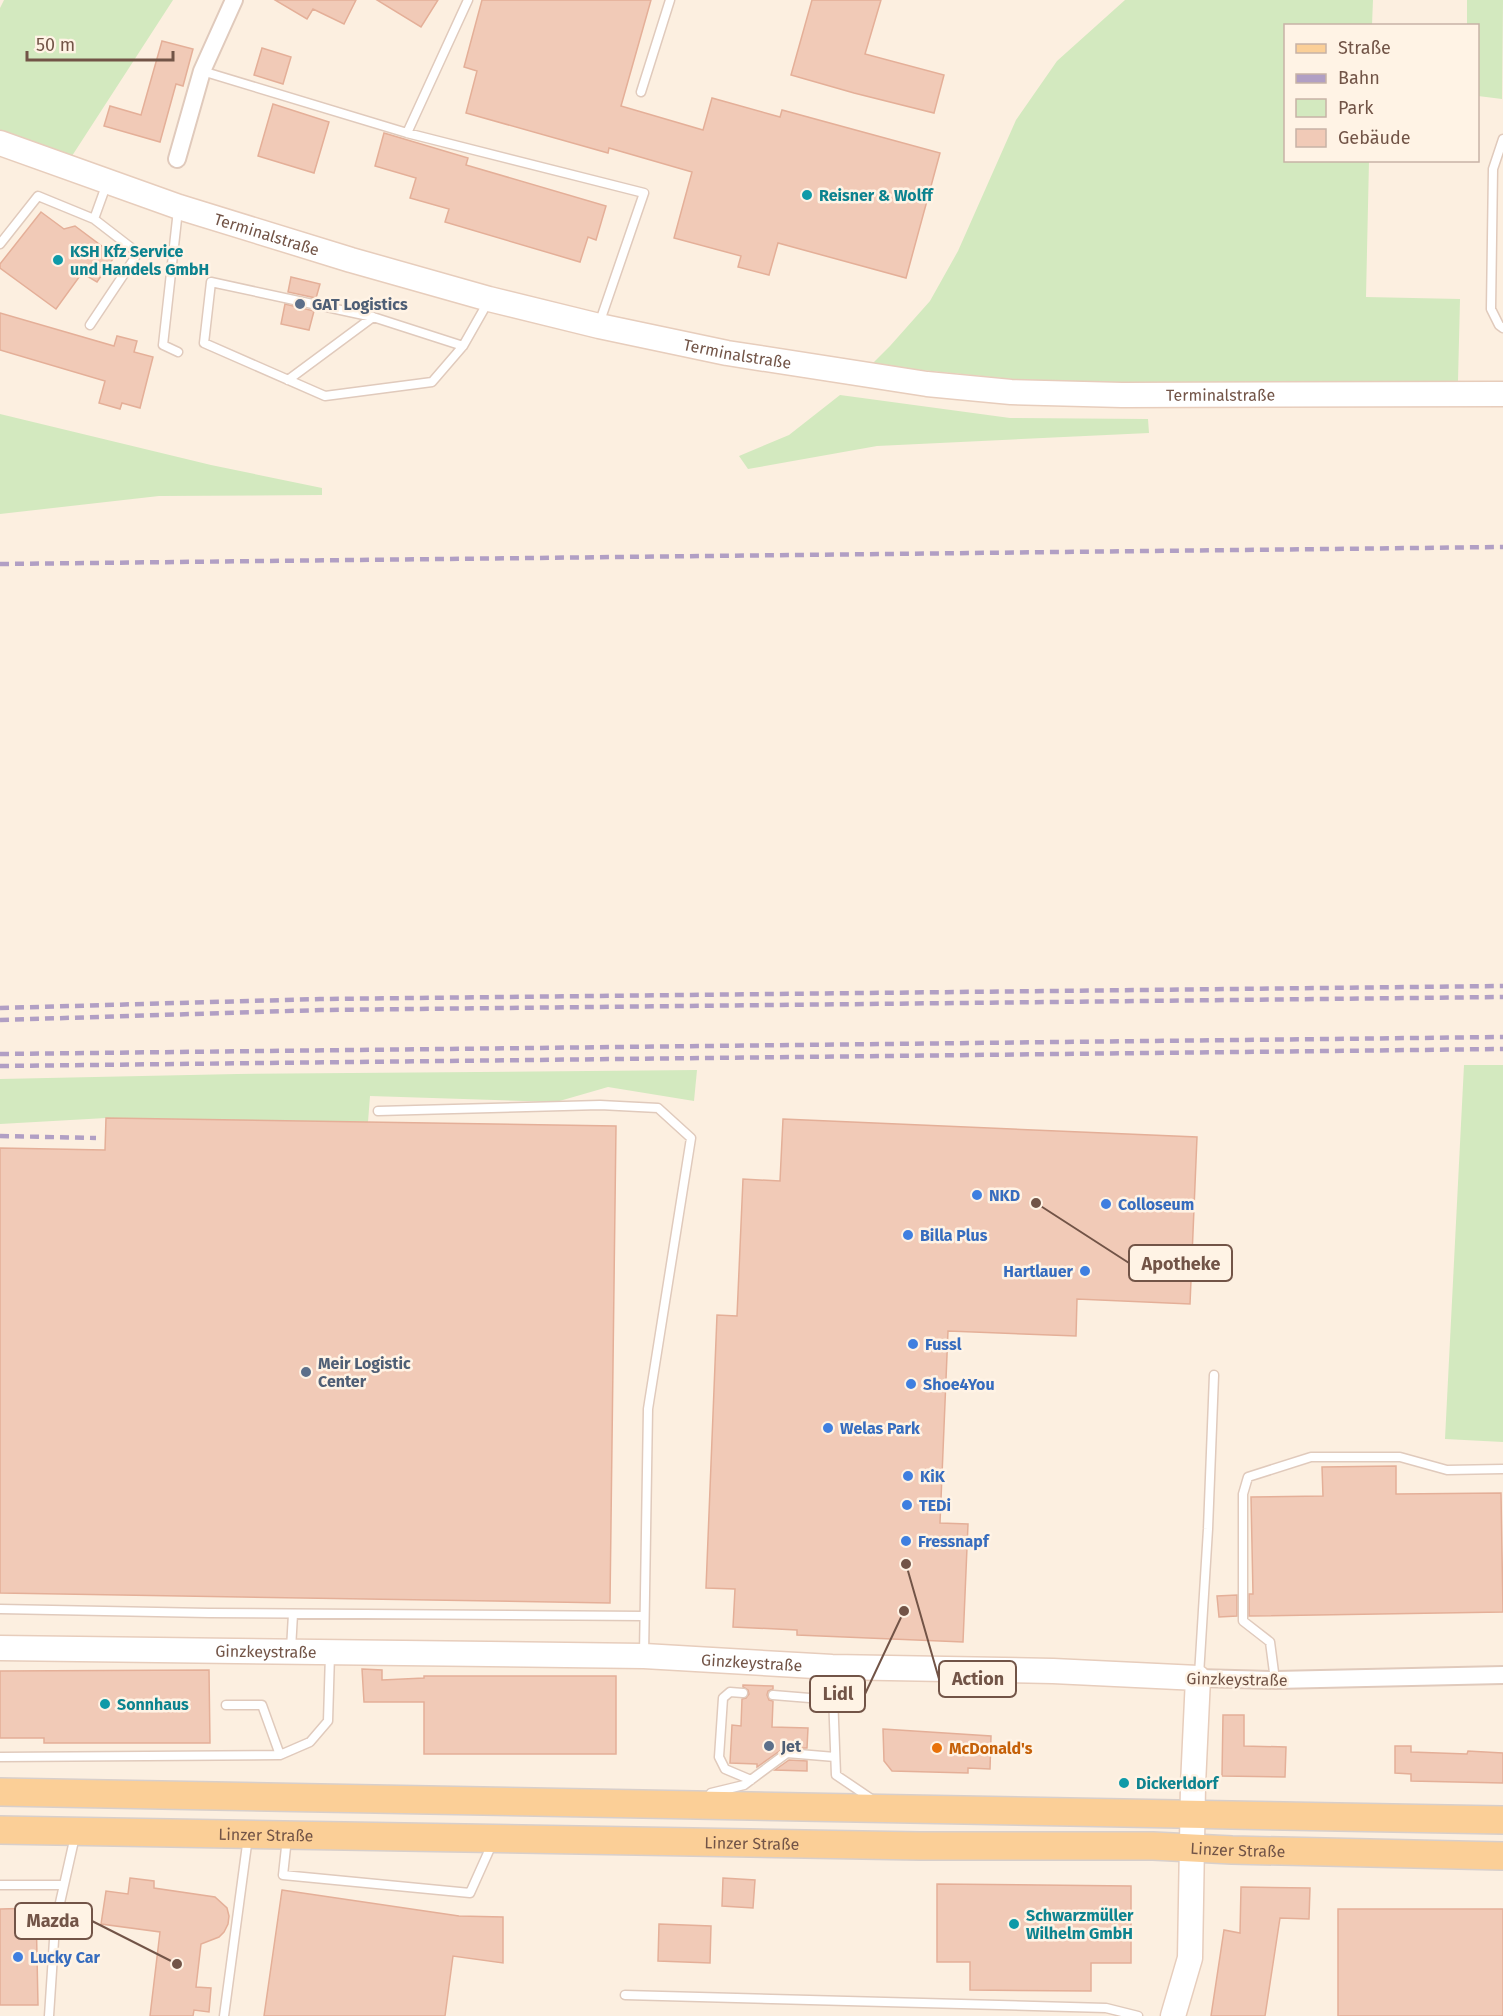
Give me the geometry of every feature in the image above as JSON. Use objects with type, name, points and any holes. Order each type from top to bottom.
[{"type":"main road","name":"Linzer Straße","points":[[0,1792],[1503,1820]]},
{"type":"main road","name":"Linzer Straße","points":[[0,1830],[920,1846],[1153,1846],[1503,1856]]},
{"type":"street","points":[[177,159],[202,71],[234,0]]},
{"type":"street","name":"Terminalstraße","points":[[0,143],[179,207],[351,260],[489,299],[599,326],[727,353],[927,384],[1011,393],[1503,394]]},
{"type":"street","name":"Ginzkeystraße","points":[[0,1648],[644,1656],[832,1666],[1053,1671],[1275,1680],[1503,1675]]},
{"type":"street","points":[[1173,2016],[1190,1958],[1198,1678]]},
{"type":"lane","points":[[407,133],[468,0]]},
{"type":"lane","points":[[641,92],[670,0]]},
{"type":"lane","points":[[202,71],[407,133],[644,193],[599,326]]},
{"type":"lane","points":[[1503,140],[1493,169],[1491,309],[1503,328]]},
{"type":"lane","points":[[94,219],[107,182]]},
{"type":"lane","points":[[0,244],[38,196],[94,219],[138,253],[90,325]]},
{"type":"lane","points":[[178,352],[163,345],[179,207]]},
{"type":"lane","points":[[463,346],[373,317],[211,282],[204,343],[325,396],[432,382],[463,346],[489,299]]},
{"type":"lane","points":[[288,380],[373,317]]},
{"type":"lane","points":[[378,1111],[600,1105],[658,1108],[691,1138],[648,1409],[644,1656]]},
{"type":"lane","points":[[1198,1678],[1208,1530],[1214,1376]]},
{"type":"lane","points":[[1275,1680],[1270,1642],[1243,1621],[1243,1494],[1248,1478],[1311,1457],[1400,1457],[1447,1470],[1503,1469]]},
{"type":"lane","points":[[0,1609],[293,1614],[644,1616]]},
{"type":"lane","points":[[291,1651],[293,1614]]},
{"type":"lane","points":[[0,1757],[280,1755],[310,1742],[328,1721],[330,1651]]},
{"type":"lane","points":[[832,1666],[836,1775],[886,1809]]},
{"type":"lane","points":[[743,1693],[730,1692],[723,1698],[719,1757],[725,1769],[751,1780]]},
{"type":"lane","points":[[773,1695],[834,1700]]},
{"type":"lane","points":[[226,1705],[262,1705],[280,1755]]},
{"type":"lane","points":[[700,1806],[711,1793],[744,1785],[787,1753],[835,1757]]},
{"type":"lane","points":[[49,2016],[55,1925],[76,1831]]},
{"type":"lane","points":[[224,2016],[249,1834]]},
{"type":"lane","points":[[287,1835],[284,1875],[470,1893],[494,1838]]},
{"type":"lane","points":[[0,1885],[63,1885]]},
{"type":"lane","points":[[625,1995],[1106,2008],[1138,2016]]},
{"type":"green space","points":[[4,0],[173,0],[70,159],[0,131],[0,8]]},
{"type":"green space","points":[[1125,0],[1373,0],[1372,24],[1284,24],[1284,162],[1369,162],[1366,297],[1460,299],[1458,381],[1122,383],[1012,379],[871,365],[930,301],[958,251],[1016,120],[1057,61]]},
{"type":"green space","points":[[1467,0],[1503,0],[1502,99],[1479,96],[1479,24],[1467,24]]},
{"type":"green space","points":[[840,395],[1010,418],[1148,419],[1149,433],[877,446],[748,469],[739,456],[789,435]]},
{"type":"green space","points":[[0,414],[211,465],[322,488],[322,495],[159,496],[0,514]]},
{"type":"green space","points":[[1464,1065],[1503,1065],[1503,1442],[1445,1439]]},
{"type":"green space","points":[[697,1070],[694,1101],[608,1087],[556,1102],[370,1096],[368,1122],[106,1118],[0,1124],[0,1079],[237,1074]]},
{"type":"building","points":[[275,0],[356,0],[344,24],[313,9],[307,19]]},
{"type":"building","points":[[377,0],[438,0],[421,27]]},
{"type":"building","points":[[482,0],[651,0],[621,106],[703,130],[712,98],[780,117],[782,110],[940,153],[906,278],[778,243],[769,275],[738,267],[741,256],[674,238],[692,172],[609,148],[608,153],[466,113],[477,71],[464,67]]},
{"type":"building","points":[[812,0],[881,0],[865,54],[944,75],[934,113],[791,75]]},
{"type":"building","points":[[162,41],[193,49],[183,86],[176,84],[160,142],[104,126],[110,106],[141,115]]},
{"type":"building","points":[[262,48],[291,57],[283,84],[254,75]]},
{"type":"building","points":[[273,104],[329,122],[314,173],[258,156]]},
{"type":"building","points":[[384,133],[468,158],[466,165],[606,206],[596,240],[588,237],[580,262],[445,222],[449,209],[410,198],[416,178],[375,166]]},
{"type":"building","name":"KSH Kfz Service und Handels GmbH","points":[[41,212],[64,229],[75,226],[115,256],[97,282],[82,273],[56,309],[0,268],[0,264]]},
{"type":"building","points":[[291,277],[320,284],[316,298],[288,292]]},
{"type":"building","points":[[285,304],[314,311],[309,330],[281,324]]},
{"type":"building","points":[[0,313],[114,346],[117,336],[137,341],[134,352],[153,357],[140,408],[122,403],[120,409],[99,403],[105,381],[0,350]]},
{"type":"building","name":"Meir Logistic Center","points":[[106,1118],[616,1126],[610,1603],[0,1593],[0,1148],[105,1150]]},
{"type":"building","name":"Welas Park","points":[[783,1119],[1197,1137],[1190,1304],[1077,1299],[1076,1336],[948,1331],[940,1523],[968,1524],[963,1642],[797,1635],[797,1630],[733,1627],[735,1589],[706,1588],[717,1315],[737,1316],[743,1179],[780,1181]]},
{"type":"building","points":[[1396,1466],[1396,1494],[1501,1493],[1503,1612],[1249,1616],[1249,1594],[1253,1594],[1251,1497],[1323,1496],[1322,1467]]},
{"type":"building","points":[[1237,1595],[1237,1616],[1219,1617],[1217,1596]]},
{"type":"building","points":[[362,1669],[382,1670],[382,1680],[424,1678],[424,1676],[616,1676],[616,1754],[424,1754],[424,1702],[364,1702]]},
{"type":"building","name":"Sonnhaus","points":[[209,1670],[210,1743],[44,1743],[44,1738],[0,1738],[0,1671]]},
{"type":"building","name":"Jet","points":[[743,1685],[773,1686],[767,1695],[769,1700],[773,1701],[772,1727],[808,1728],[807,1748],[784,1748],[757,1767],[757,1764],[730,1763],[732,1725],[741,1726],[742,1699],[749,1694]]},
{"type":"building","points":[[1223,1715],[1244,1715],[1244,1746],[1286,1747],[1285,1777],[1222,1776]]},
{"type":"building","name":"McDonald's","points":[[883,1729],[991,1736],[990,1769],[968,1768],[968,1773],[892,1771],[884,1761]]},
{"type":"building","points":[[1395,1746],[1411,1746],[1411,1752],[1503,1753],[1503,1783],[1411,1781],[1411,1774],[1395,1773]]},
{"type":"building","points":[[789,1760],[807,1761],[807,1771],[775,1770]]},
{"type":"building","points":[[130,1878],[154,1881],[154,1888],[215,1897],[227,1908],[228,1924],[224,1932],[219,1937],[201,1944],[196,1987],[211,1988],[209,2012],[194,2010],[193,2016],[150,2016],[160,1932],[101,1924],[106,1891],[128,1894]]},
{"type":"building","points":[[723,1878],[755,1880],[753,1908],[722,1906]]},
{"type":"building","name":"Schwarzmüller Wilhelm GmbH","points":[[937,1884],[1131,1886],[1131,1963],[1091,1963],[1091,1991],[970,1990],[970,1962],[937,1962]]},
{"type":"building","points":[[1241,1887],[1310,1888],[1309,1919],[1280,1918],[1265,2016],[1211,2016],[1224,1930],[1240,1933]]},
{"type":"building","points":[[282,1890],[459,1916],[503,1917],[503,1963],[453,1956],[445,2016],[264,2016]]},
{"type":"building","name":"Lucky Car","points":[[36,1908],[38,2005],[0,2005],[0,1909]]},
{"type":"building","points":[[1338,1909],[1503,1909],[1503,2016],[1338,2016]]},
{"type":"building","points":[[659,1924],[711,1926],[710,1963],[658,1961]]},
{"type":"railway","points":[[0,564],[1503,547]]},
{"type":"railway","points":[[0,1008],[320,999],[1503,986]]},
{"type":"railway","points":[[0,1020],[321,1010],[1503,997]]},
{"type":"railway","points":[[0,1054],[1503,1037]]},
{"type":"railway","points":[[0,1066],[1503,1049]]},
{"type":"railway","points":[[0,1136],[96,1138]]},
{"type":"place","name":"Reisner & Wolff","points":[[807,195]]},
{"type":"place","name":"KSH Kfz Service und Handels GmbH","points":[[58,260]]},
{"type":"place","name":"GAT Logistics","points":[[300,304]]},
{"type":"place","name":"NKD","points":[[977,1195]]},
{"type":"place","name":"Apotheke","points":[[1036,1203]]},
{"type":"place","name":"Colloseum","points":[[1106,1204]]},
{"type":"place","name":"Billa Plus","points":[[908,1235]]},
{"type":"place","name":"Hartlauer","points":[[1085,1271]]},
{"type":"place","name":"Fussl","points":[[913,1344]]},
{"type":"place","name":"Meir Logistic Center","points":[[306,1372]]},
{"type":"place","name":"Shoe4You","points":[[911,1384]]},
{"type":"place","name":"Welas Park","points":[[828,1428]]},
{"type":"place","name":"KiK","points":[[908,1476]]},
{"type":"place","name":"TEDi","points":[[907,1505]]},
{"type":"place","name":"Fressnapf","points":[[906,1541]]},
{"type":"place","name":"Action","points":[[906,1564]]},
{"type":"place","name":"Lidl","points":[[904,1611]]},
{"type":"place","name":"Sonnhaus","points":[[105,1704]]},
{"type":"place","name":"Jet","points":[[769,1746]]},
{"type":"place","name":"McDonald's","points":[[937,1748]]},
{"type":"place","name":"Dickerldorf","points":[[1124,1783]]},
{"type":"place","name":"Schwarzmüller Wilhelm GmbH","points":[[1014,1924]]},
{"type":"place","name":"Lucky Car","points":[[18,1957]]},
{"type":"place","name":"Mazda","points":[[177,1964]]}]
